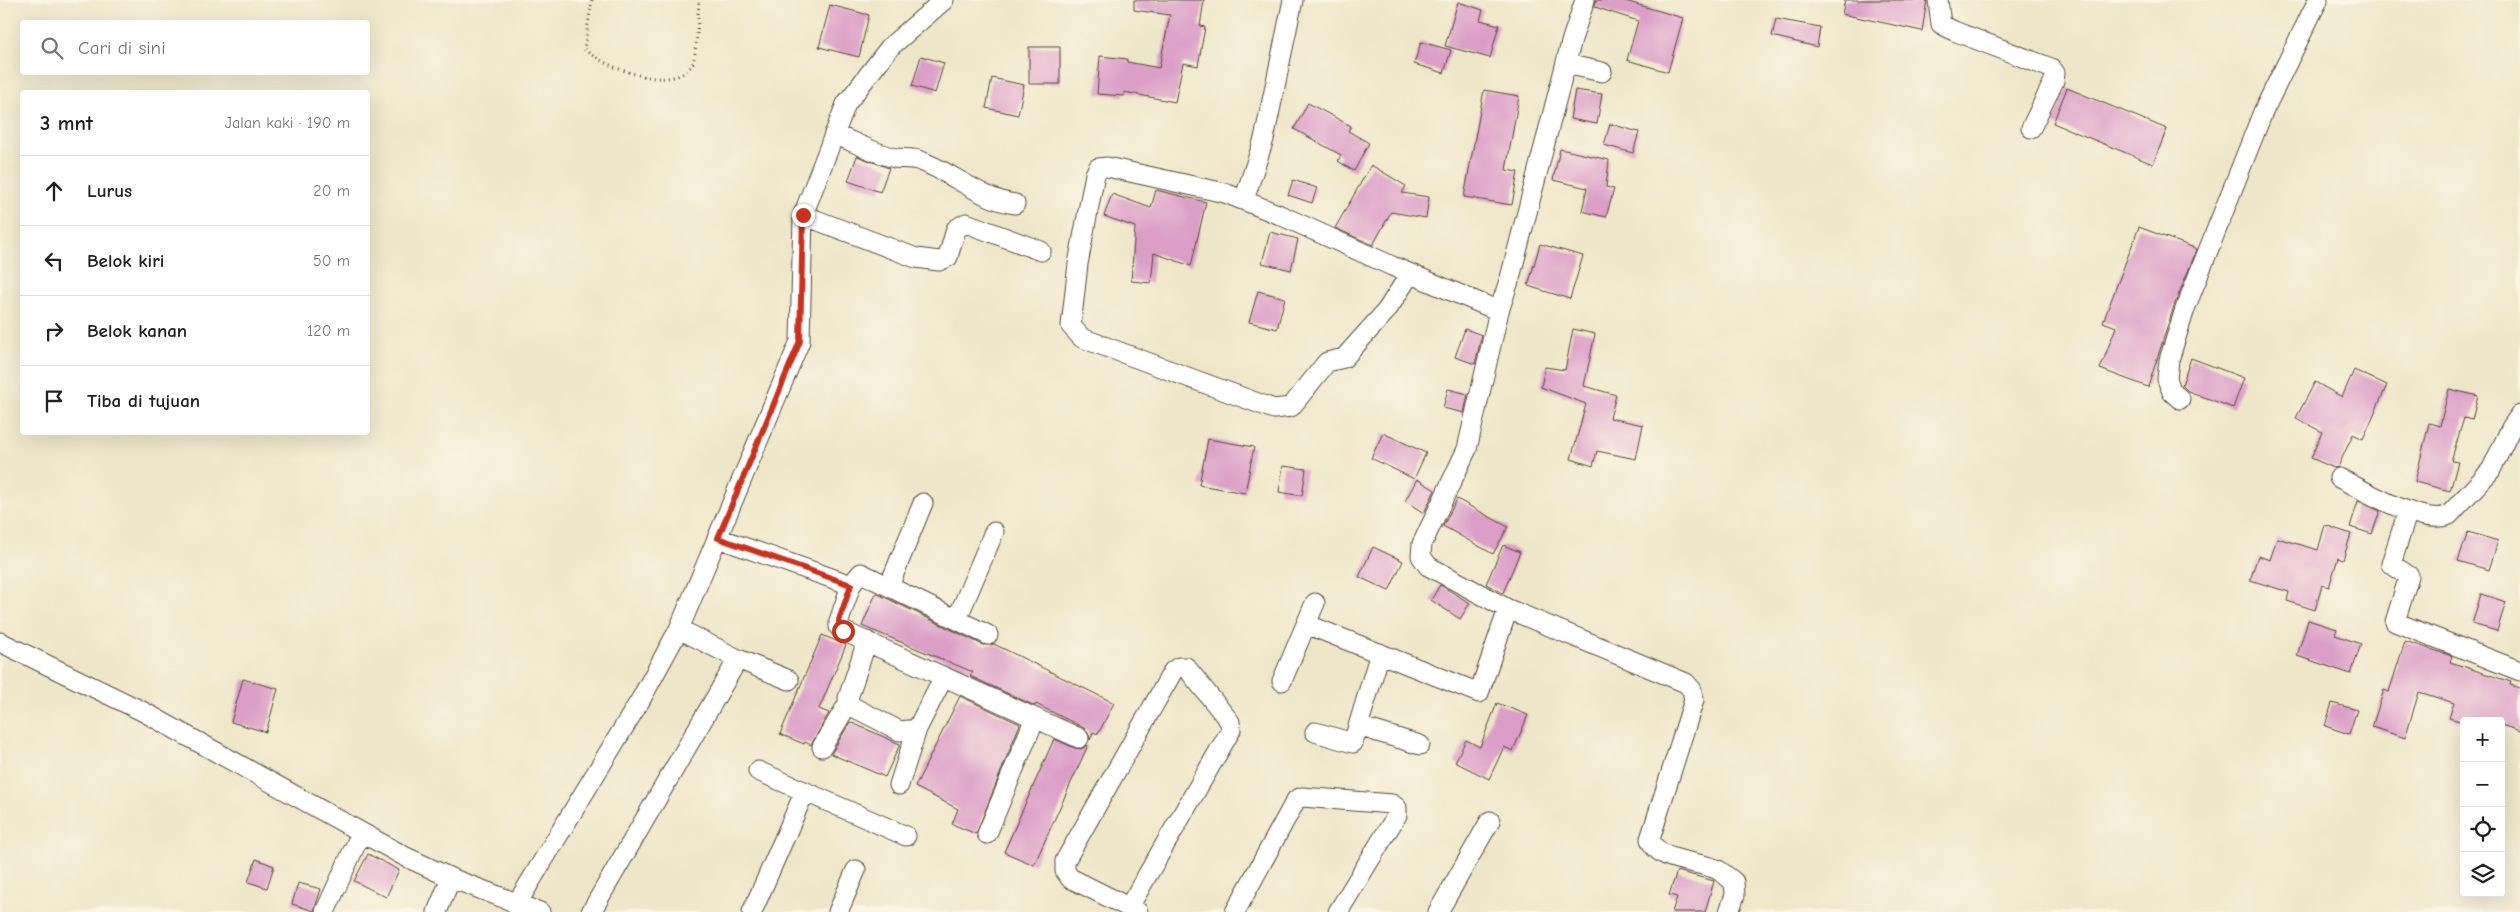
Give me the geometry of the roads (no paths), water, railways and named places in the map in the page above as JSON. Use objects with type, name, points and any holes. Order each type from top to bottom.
[{"type":"street","points":[[516,905],[641,699],[680,629],[800,341],[803,215],[846,104],[890,47],[944,0]]},
{"type":"street","points":[[1244,200],[1264,139],[1294,0]]},
{"type":"street","points":[[1585,0],[1566,64],[1510,278],[1499,311],[1467,449],[1422,544],[1421,556],[1428,566],[1508,609],[1686,683],[1692,690],[1694,700],[1650,839],[1653,848],[1662,854],[1718,870],[1734,882],[1735,895],[1729,912]]},
{"type":"street","points":[[1938,0],[1941,24],[1954,32],[2051,68],[2055,73],[2054,81],[2031,128]]},
{"type":"street","points":[[2180,399],[2172,392],[2167,379],[2169,360],[2185,310],[2264,112],[2318,0]]},
{"type":"street","points":[[1566,64],[1602,72]]},
{"type":"street","points":[[834,134],[889,156],[917,160],[977,191],[1005,203],[1015,204]]},
{"type":"street","points":[[1410,274],[1387,310],[1351,351],[1344,358],[1327,362],[1292,407],[1274,409],[1129,356],[1082,338],[1071,326],[1083,235],[1095,174],[1098,168],[1107,167],[1207,189],[1244,200],[1410,274],[1499,311]]},
{"type":"street","points":[[803,215],[916,258],[939,261],[948,257],[956,230],[966,223],[1041,251]]},
{"type":"street","points":[[2339,478],[2408,511],[2442,518],[2449,514],[2491,470],[2511,428],[2520,415]]},
{"type":"street","points":[[889,586],[923,503]]},
{"type":"street","points":[[2408,511],[2390,564],[2409,576],[2395,622],[2520,671]]},
{"type":"street","points":[[957,620],[994,532]]},
{"type":"street","points":[[718,538],[851,585]]},
{"type":"street","points":[[988,634],[861,573],[851,585],[839,627],[843,631],[944,678],[1079,738]]},
{"type":"street","points":[[1282,682],[1314,603]]},
{"type":"street","points":[[1306,624],[1479,693],[1508,609]]},
{"type":"street","points":[[680,629],[738,659],[789,680]]},
{"type":"street","points":[[867,641],[848,698],[851,706],[900,731],[917,729]]},
{"type":"street","points":[[0,642],[144,712],[362,833],[451,878],[516,905],[540,912]]},
{"type":"street","points":[[1314,732],[1353,743],[1380,653]]},
{"type":"street","points":[[591,912],[738,659]]},
{"type":"street","points":[[1179,667],[1186,667],[1230,722],[1231,730],[1134,910],[1070,878],[1064,871],[1065,861],[1173,671],[1179,667]]},
{"type":"street","points":[[899,785],[917,729],[944,678]]},
{"type":"street","points":[[822,747],[849,702]]},
{"type":"street","points":[[987,834],[1035,718]]},
{"type":"street","points":[[1358,726],[1420,745]]},
{"type":"street","points":[[758,771],[906,836]]},
{"type":"street","points":[[752,912],[805,791]]},
{"type":"street","points":[[1235,912],[1296,800],[1302,797],[1392,804],[1397,808],[1397,815],[1338,912]]},
{"type":"street","points":[[1438,912],[1490,821]]},
{"type":"street","points":[[325,912],[362,833]]},
{"type":"street","points":[[838,912],[856,870]]},
{"type":"street","points":[[437,912],[451,878]]}]
